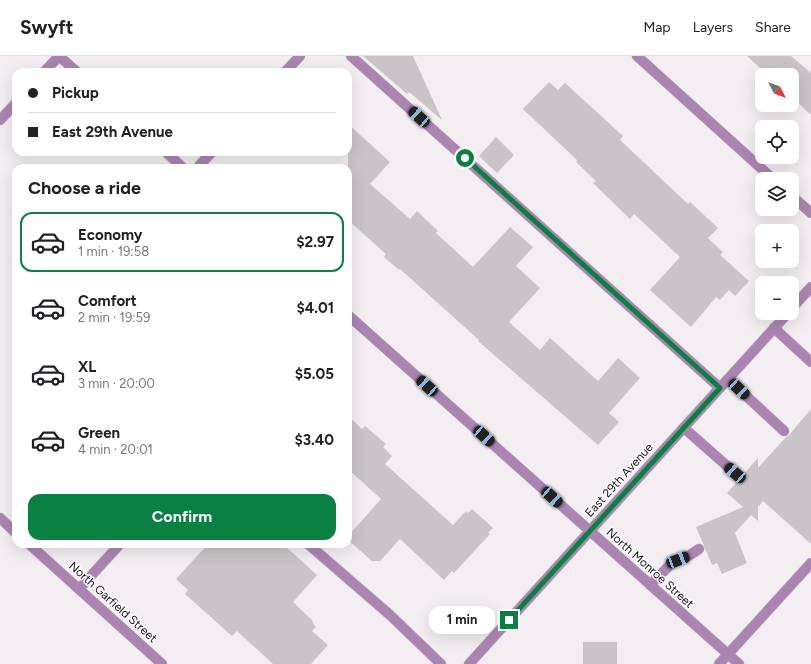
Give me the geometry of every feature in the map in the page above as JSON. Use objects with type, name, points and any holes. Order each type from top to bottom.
[{"type":"street","points":[[48,68],[59,56],[72,68]]},
{"type":"street","points":[[289,68],[300,56]]},
{"type":"street","points":[[351,56],[720,388]]},
{"type":"street","points":[[637,56],[765,172]]},
{"type":"street","points":[[0,120],[12,107]]},
{"type":"street","points":[[170,156],[180,164]]},
{"type":"street","points":[[202,164],[208,156]]},
{"type":"street","points":[[799,202],[811,213]]},
{"type":"street","points":[[799,300],[811,287]]},
{"type":"street","name":"North Monroe Street","points":[[352,319],[738,664]]},
{"type":"street","name":"East 29th Avenue","points":[[469,664],[781,320]]},
{"type":"street","points":[[774,328],[811,362]]},
{"type":"street","points":[[728,379],[784,431]]},
{"type":"street","points":[[684,428],[735,473]]},
{"type":"street","points":[[0,518],[12,529]]},
{"type":"street","name":"North Garfield Street","points":[[33,548],[162,664]]},
{"type":"street","points":[[79,589],[116,548]]},
{"type":"street","points":[[313,548],[390,615],[441,664]]},
{"type":"street","points":[[650,585],[672,563],[699,549]]},
{"type":"street","points":[[719,664],[811,562]]},
{"type":"building","points":[[363,56],[413,56],[442,120],[409,92],[407,94]]},
{"type":"building","points":[[747,56],[791,56],[811,73],[811,115],[799,104],[799,68],[760,68]]},
{"type":"building","points":[[549,82],[558,90],[565,83],[623,136],[620,140],[688,204],[690,202],[718,228],[708,238],[723,252],[720,255],[749,281],[735,296],[729,290],[720,300],[716,297],[691,327],[650,290],[680,257],[634,214],[630,219],[593,183],[596,181],[576,162],[577,160],[523,109]]},
{"type":"building","points":[[352,128],[390,162],[370,184],[410,219],[417,211],[438,231],[436,233],[473,267],[510,227],[533,247],[516,266],[540,288],[509,322],[540,350],[550,338],[598,381],[618,358],[640,378],[609,413],[619,422],[598,445],[478,341],[479,340],[400,269],[399,270],[384,257],[386,254],[352,224],[352,164],[348,164],[348,156],[352,156]]},
{"type":"building","points":[[496,137],[514,155],[497,173],[479,156]]},
{"type":"building","points":[[811,409],[811,544],[763,501],[758,507],[758,521],[751,515],[735,533],[747,563],[722,574],[717,563],[712,565],[696,527],[743,507],[727,493],[758,458],[758,468]]},
{"type":"building","points":[[352,420],[362,429],[365,426],[386,444],[383,447],[392,456],[385,464],[453,525],[466,511],[468,513],[472,509],[493,528],[488,533],[490,534],[454,573],[452,571],[444,580],[400,539],[380,561],[372,561],[352,544],[352,532],[381,499],[352,473]]},
{"type":"building","points":[[204,548],[287,548],[317,575],[293,602],[313,621],[312,622],[316,627],[312,631],[328,645],[311,664],[273,664],[237,631],[232,636],[185,594],[188,590],[176,579]]},
{"type":"building","points":[[583,642],[617,642],[617,664],[583,664]]},
{"type":"route","points":[[465,158],[720,388],[509,620]]}]
